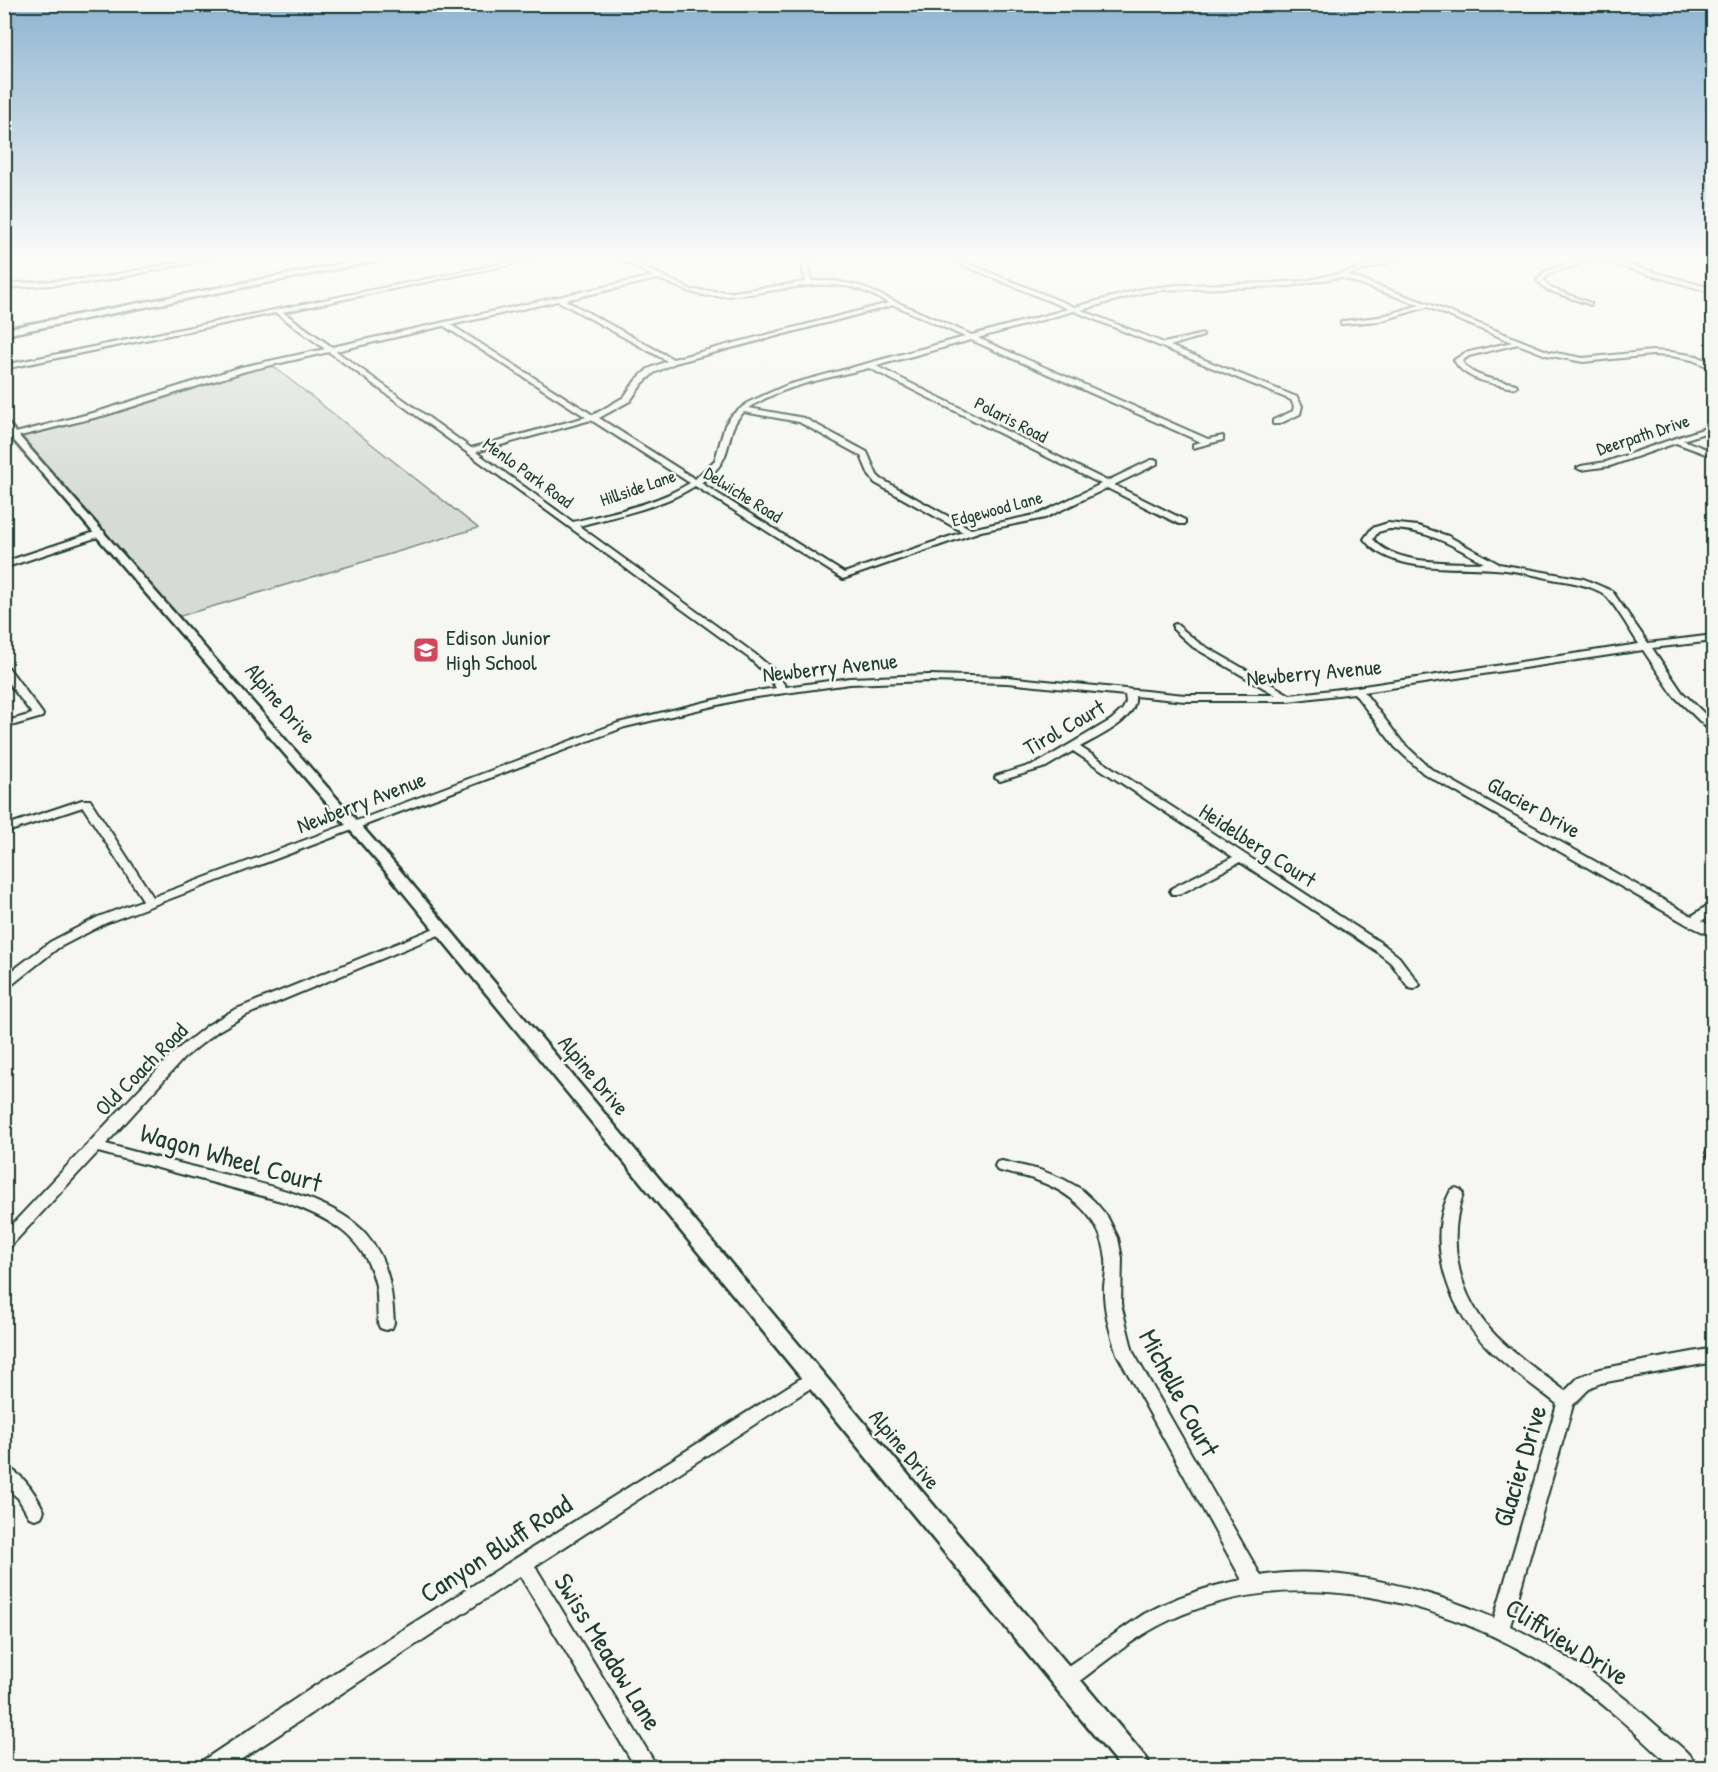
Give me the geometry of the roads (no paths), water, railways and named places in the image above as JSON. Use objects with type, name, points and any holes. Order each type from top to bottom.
[{"type":"street","points":[[4,367],[137,340]]},
{"type":"street","name":"Menlo Park Road","points":[[316,340],[752,656],[771,673],[782,689]]},
{"type":"street","points":[[4,438],[103,413],[226,374],[376,340]]},
{"type":"street","name":"Delwiche Road","points":[[470,340],[843,576]]},
{"type":"street","points":[[633,340],[672,361]]},
{"type":"street","points":[[469,451],[593,418],[620,404],[633,393],[644,376],[672,361],[754,340]]},
{"type":"street","name":"Hillside Lane","points":[[572,525],[647,504],[695,482],[718,461],[729,424],[743,409],[776,392],[962,340]]},
{"type":"street","points":[[978,340],[1208,442]]},
{"type":"street","points":[[1152,340],[1294,399],[1298,406],[1297,412],[1276,422]]},
{"type":"street","points":[[1165,345],[1184,340]]},
{"type":"street","points":[[1508,340],[1566,358],[1601,360],[1661,353],[1687,356],[1713,367]]},
{"type":"street","points":[[1513,386],[1469,372],[1460,367],[1458,360],[1467,354],[1516,343]]},
{"type":"street","name":"Polaris Road","points":[[869,365],[1182,522]]},
{"type":"street","points":[[743,409],[808,423],[864,454],[869,462],[870,473],[878,481],[970,532]]},
{"type":"street","name":"Alpine Drive","points":[[4,422],[442,929],[1138,1767]]},
{"type":"street","name":"Deerpath Drive","points":[[1581,468],[1607,464],[1713,427]]},
{"type":"street","points":[[1196,446],[1220,438]]},
{"type":"street","points":[[1675,440],[1713,455]]},
{"type":"street","name":"Edgewood Lane","points":[[843,576],[970,532],[1042,516],[1154,462]]},
{"type":"street","points":[[1496,566],[1434,532],[1418,527],[1388,526],[1375,530],[1369,536],[1369,543],[1373,547],[1398,559],[1496,566],[1573,580],[1600,588],[1614,599],[1678,694],[1713,729]]},
{"type":"street","points":[[4,565],[100,533]]},
{"type":"street","points":[[1176,627],[1196,645],[1288,698]]},
{"type":"street","name":"Newberry Avenue","points":[[4,984],[32,960],[73,933],[150,901],[622,725],[705,704],[782,689],[850,681],[948,678],[1037,682],[1130,693],[1217,699],[1288,698],[1713,638]]},
{"type":"street","points":[[4,669],[38,715],[4,725]]},
{"type":"street","name":"Glacier Drive","points":[[1357,690],[1399,745],[1427,771],[1713,933]]},
{"type":"street","name":"Tirol Court","points":[[1000,778],[1035,768],[1124,716],[1131,702],[1130,693]]},
{"type":"street","name":"Heidelberg Court","points":[[1073,747],[1380,948],[1395,960],[1414,985]]},
{"type":"street","points":[[4,830],[86,802],[150,901]]},
{"type":"street","points":[[1176,891],[1241,857]]},
{"type":"street","points":[[1692,922],[1713,905]]},
{"type":"street","name":"Old Coach Road","points":[[4,1244],[179,1055],[213,1028],[239,1013],[442,929]]},
{"type":"street","name":"Wagon Wheel Court","points":[[95,1146],[298,1200],[340,1219],[362,1239],[378,1262],[385,1282],[386,1323]]},
{"type":"street","name":"Michelle Court","points":[[1002,1166],[1041,1175],[1060,1184],[1079,1196],[1103,1224],[1111,1241],[1114,1258],[1113,1309],[1117,1332],[1125,1354],[1256,1586]]},
{"type":"street","points":[[1456,1194],[1447,1232],[1450,1264],[1459,1290],[1472,1315],[1489,1339],[1566,1401]]},
{"type":"street","name":"Glacier Drive","points":[[1500,1629],[1566,1401],[1585,1382],[1599,1376],[1713,1355]]},
{"type":"street","name":"Canyon Bluff Road","points":[[208,1767],[814,1377]]},
{"type":"street","points":[[4,1474],[24,1492],[35,1511]]},
{"type":"street","name":"Swiss Meadow Lane","points":[[523,1564],[648,1767]]},
{"type":"street","name":"Cliffview Drive","points":[[1066,1679],[1130,1632],[1166,1612],[1210,1596],[1256,1586],[1294,1582],[1344,1584],[1395,1592],[1446,1607],[1500,1629],[1582,1677],[1625,1710],[1688,1767]]},
{"type":"place","name":"Edison Junior High School","points":[[426,650]]}]
